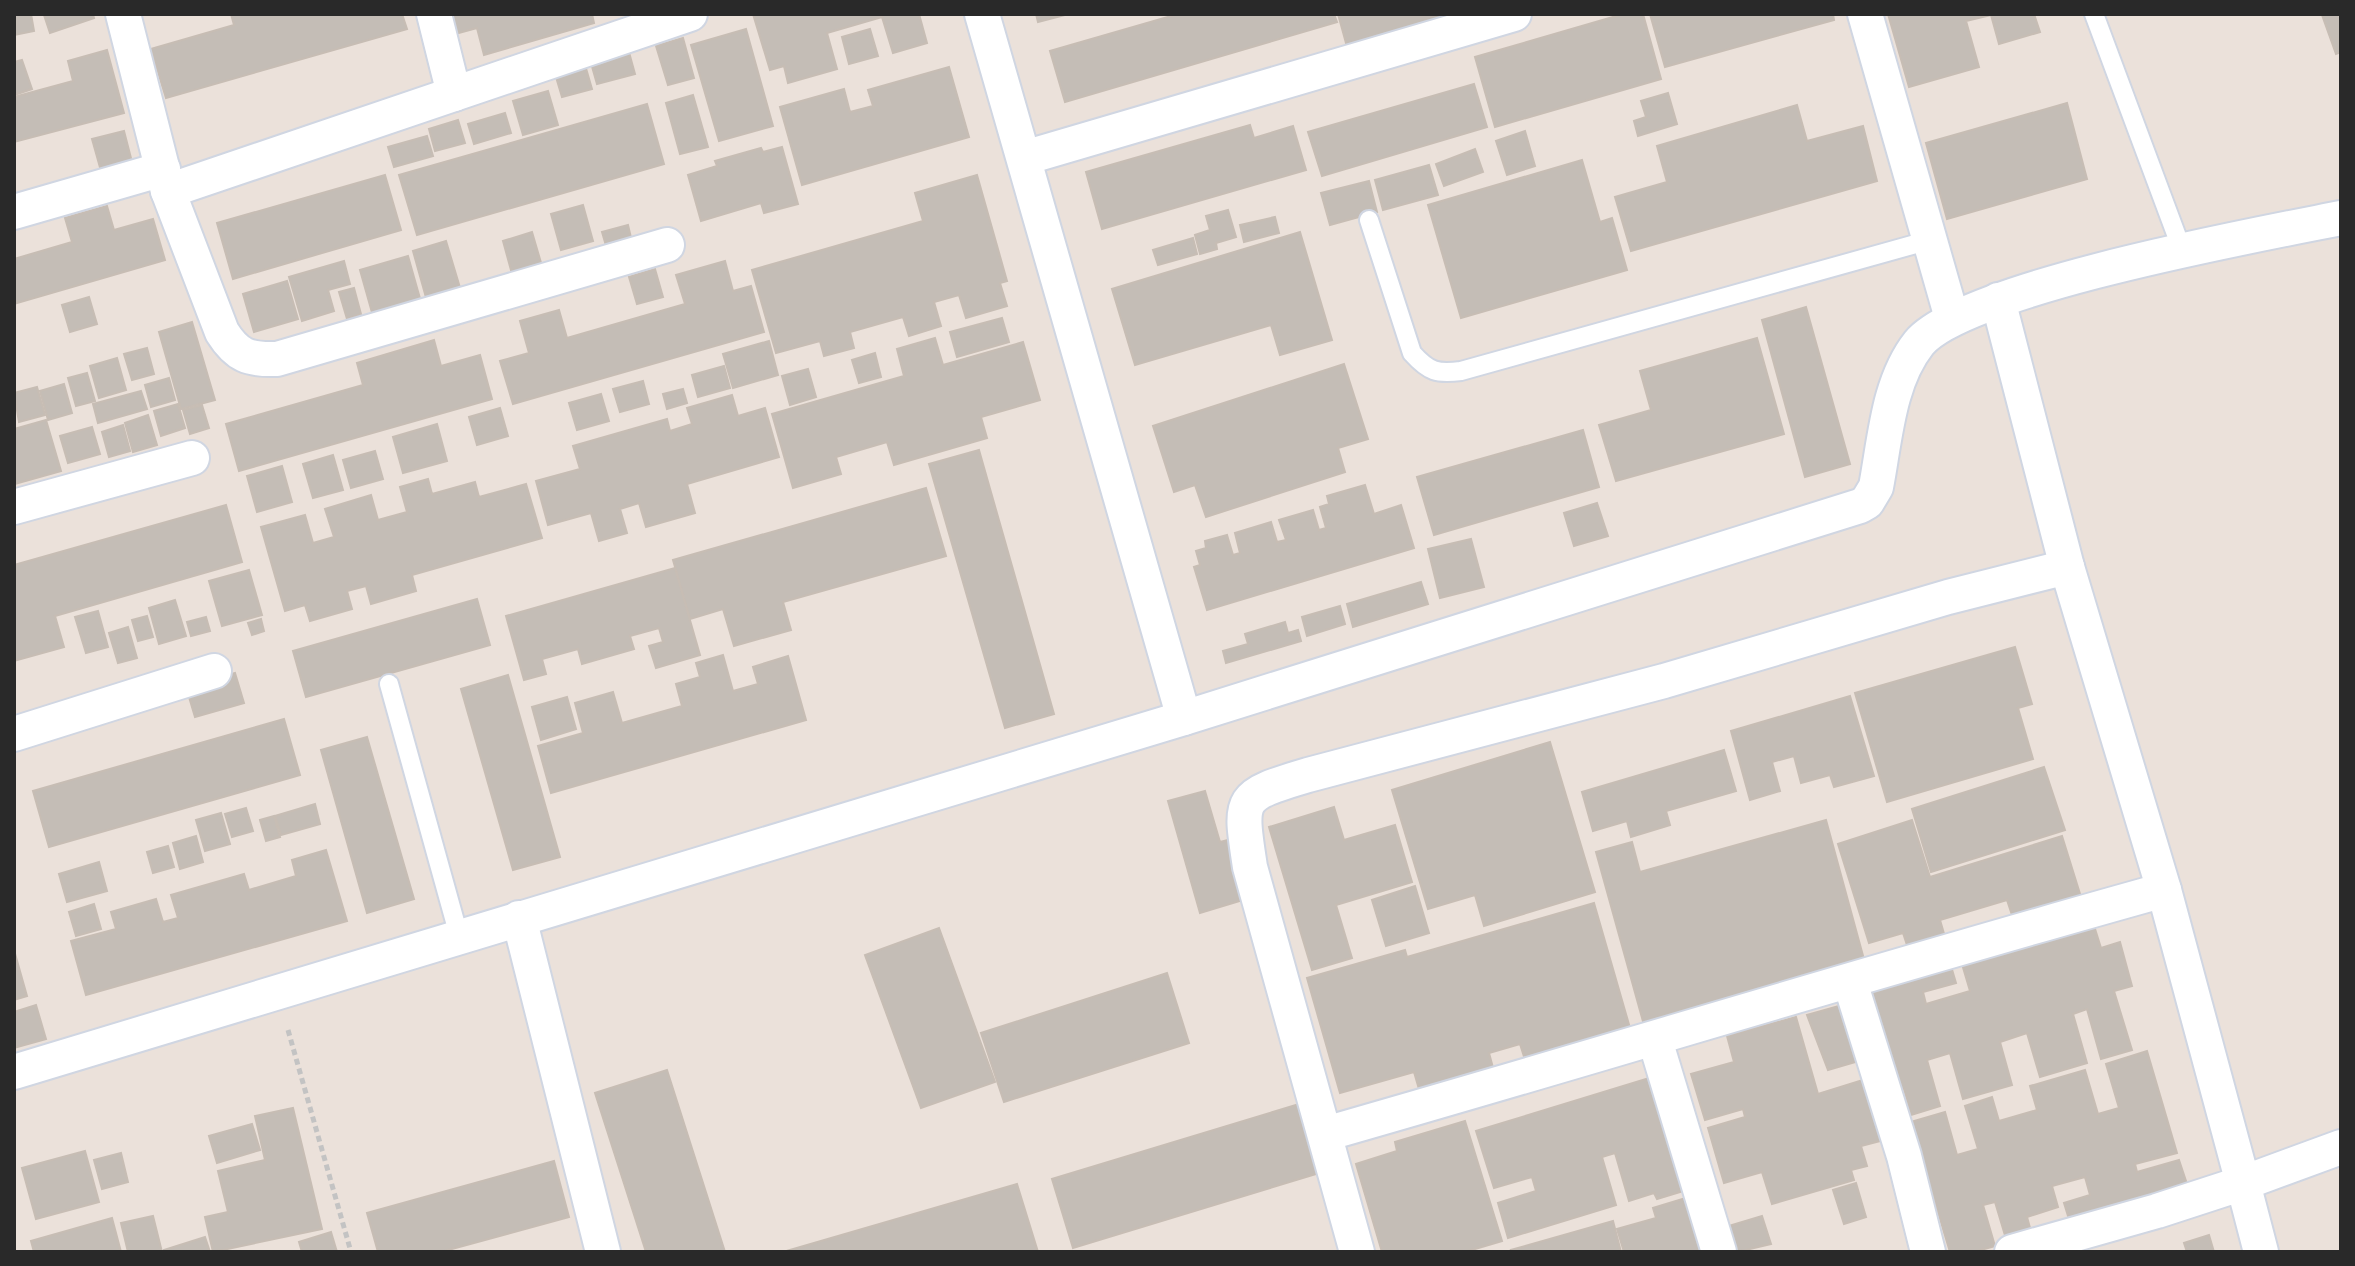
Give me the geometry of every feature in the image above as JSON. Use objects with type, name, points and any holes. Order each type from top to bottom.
[{"type":"street","points":[[123,14],[166,180],[222,332],[235,352],[253,360],[277,359],[667,245]]},
{"type":"street","points":[[434,14],[454,94]]},
{"type":"street","points":[[14,212],[166,180],[454,94],[636,23],[690,14]]},
{"type":"street","points":[[982,14],[1184,718]]},
{"type":"street","points":[[1024,158],[1514,14]]},
{"type":"street","points":[[1865,14],[1952,318]]},
{"type":"street","points":[[14,1072],[1184,718],[1860,506],[1872,496],[1876,487],[1899,380],[1920,342],[1952,318],[1998,300],[2182,250],[2341,218]]},
{"type":"street","points":[[1998,300],[2067,567],[2164,890],[2261,1252]]},
{"type":"street","points":[[14,507],[192,458]]},
{"type":"street","points":[[1357,1252],[1250,867],[1243,806],[1252,796],[1265,788],[1308,775],[1664,681],[1948,597],[2067,567]]},
{"type":"street","points":[[14,734],[214,671]]},
{"type":"street","points":[[1325,1134],[1655,1040],[1951,949],[2164,890]]},
{"type":"street","points":[[519,918],[603,1252]]},
{"type":"street","points":[[1850,982],[1904,1156],[1928,1252]]},
{"type":"street","points":[[1655,1040],[1719,1252]]},
{"type":"street","points":[[2012,1252],[2157,1211],[2341,1147]]},
{"type":"lane","points":[[2094,14],[2182,250]]},
{"type":"lane","points":[[1369,220],[1412,353],[1426,368],[1438,374],[1461,371],[1930,240]]},
{"type":"lane","points":[[389,684],[459,936]]},
{"type":"path","points":[[277,992],[351,1252]]},
{"type":"building","points":[[14,14],[31,14],[34,31],[14,35]]},
{"type":"building","points":[[93,14],[94,18],[50,33],[44,15]]},
{"type":"building","points":[[231,14],[402,14],[407,29],[166,98],[151,49],[234,25]]},
{"type":"building","points":[[438,14],[592,14],[594,23],[484,55],[477,28],[444,37]]},
{"type":"building","points":[[753,14],[919,14],[927,43],[893,53],[882,17],[827,33],[837,69],[788,83],[784,66],[770,70]]},
{"type":"building","points":[[1036,14],[1065,14],[1065,15],[1038,22]]},
{"type":"building","points":[[1178,14],[1334,14],[1337,22],[1065,102],[1050,51]]},
{"type":"building","points":[[1338,14],[1454,14],[1456,24],[1349,54]]},
{"type":"building","points":[[1623,14],[1643,14],[1661,79],[1495,127],[1475,57]]},
{"type":"building","points":[[1650,14],[1833,14],[1834,20],[1665,67]]},
{"type":"building","points":[[1888,14],[2034,14],[2040,32],[1999,44],[1991,15],[1966,21],[1979,67],[1909,87]]},
{"type":"building","points":[[2341,14],[2341,52],[2336,54],[2322,15]]},
{"type":"building","points":[[746,29],[773,126],[719,141],[691,45]]},
{"type":"building","points":[[870,29],[878,56],[849,64],[842,37]]},
{"type":"building","points":[[683,38],[694,78],[668,85],[656,46]]},
{"type":"building","points":[[627,45],[635,74],[597,84],[589,56]]},
{"type":"building","points":[[107,50],[124,113],[14,142],[14,97],[73,81],[68,61]]},
{"type":"building","points":[[583,58],[592,89],[562,97],[553,67]]},
{"type":"building","points":[[22,60],[32,89],[14,95],[14,62]]},
{"type":"building","points":[[949,67],[969,137],[802,185],[780,107],[844,89],[850,112],[873,106],[868,90]]},
{"type":"building","points":[[1474,84],[1487,127],[1322,176],[1308,132]]},
{"type":"building","points":[[548,91],[558,125],[523,135],[513,101]]},
{"type":"building","points":[[1668,93],[1677,124],[1638,136],[1634,121],[1646,117],[1641,101]]},
{"type":"building","points":[[693,95],[708,147],[680,154],[666,103]]},
{"type":"building","points":[[2067,103],[2087,179],[1947,219],[1926,143]]},
{"type":"building","points":[[647,104],[664,164],[417,235],[399,175]]},
{"type":"building","points":[[1797,105],[1807,141],[1863,126],[1877,181],[1631,251],[1615,197],[1667,182],[1657,146]]},
{"type":"building","points":[[505,113],[511,133],[474,144],[468,124]]},
{"type":"building","points":[[458,120],[465,143],[435,151],[429,129]]},
{"type":"building","points":[[1250,125],[1254,138],[1293,126],[1306,170],[1102,229],[1086,172]]},
{"type":"building","points":[[124,131],[132,162],[101,171],[92,139]]},
{"type":"building","points":[[1525,131],[1535,166],[1507,175],[1496,141]]},
{"type":"building","points":[[427,136],[433,156],[394,167],[388,147]]},
{"type":"building","points":[[782,147],[798,204],[764,213],[761,203],[701,221],[688,175],[717,166],[715,161],[761,148],[763,152]]},
{"type":"building","points":[[1475,149],[1483,172],[1444,186],[1436,164]]},
{"type":"building","points":[[1582,160],[1600,222],[1612,218],[1627,270],[1461,318],[1428,205]]},
{"type":"building","points":[[1429,165],[1438,195],[1383,210],[1375,180]]},
{"type":"building","points":[[385,175],[401,230],[233,279],[217,223]]},
{"type":"building","points":[[977,175],[1007,281],[1000,283],[1007,306],[966,318],[959,295],[934,302],[941,326],[909,336],[903,317],[850,332],[854,348],[824,356],[820,341],[776,353],[752,270],[923,221],[915,193]]},
{"type":"building","points":[[1369,181],[1377,212],[1330,225],[1321,193]]},
{"type":"building","points":[[583,205],[593,241],[561,250],[551,214]]},
{"type":"building","points":[[107,206],[114,230],[153,219],[165,260],[14,304],[14,259],[72,242],[65,218]]},
{"type":"building","points":[[1228,210],[1236,237],[1216,243],[1217,249],[1200,254],[1195,235],[1210,230],[1206,216]]},
{"type":"building","points":[[1275,217],[1279,233],[1244,242],[1240,225]]},
{"type":"building","points":[[628,225],[632,242],[607,249],[602,232]]},
{"type":"building","points":[[532,232],[544,273],[514,281],[503,241]]},
{"type":"building","points":[[1300,232],[1332,340],[1280,355],[1271,325],[1135,365],[1112,289]]},
{"type":"building","points":[[1193,238],[1197,254],[1158,265],[1153,250]]},
{"type":"building","points":[[446,241],[461,291],[427,301],[413,251]]},
{"type":"building","points":[[408,256],[421,302],[373,316],[360,270]]},
{"type":"building","points":[[344,261],[350,284],[328,290],[334,311],[302,321],[289,277]]},
{"type":"building","points":[[725,261],[733,291],[751,286],[764,332],[513,404],[500,361],[529,353],[520,321],[559,310],[567,338],[685,304],[676,275]]},
{"type":"building","points":[[655,269],[663,297],[637,304],[629,277]]},
{"type":"building","points":[[287,281],[298,319],[254,332],[243,294]]},
{"type":"building","points":[[354,288],[361,314],[347,319],[339,292]]},
{"type":"building","points":[[89,297],[97,324],[70,332],[62,305]]},
{"type":"building","points":[[1806,307],[1850,464],[1805,477],[1762,320]]},
{"type":"building","points":[[1002,318],[1009,342],[957,357],[950,332]]},
{"type":"building","points":[[192,322],[215,400],[181,409],[159,332]]},
{"type":"building","points":[[935,338],[943,365],[1023,342],[1040,400],[981,417],[987,438],[894,465],[887,442],[836,457],[841,474],[793,488],[772,414],[904,376],[897,349]]},
{"type":"building","points":[[1757,338],[1784,434],[1616,481],[1599,425],[1651,410],[1640,371]]},
{"type":"building","points":[[434,340],[441,366],[480,355],[492,399],[239,471],[226,424],[363,385],[357,363]]},
{"type":"building","points":[[769,341],[778,375],[733,388],[723,354]]},
{"type":"building","points":[[147,348],[154,374],[132,380],[124,354]]},
{"type":"building","points":[[875,353],[881,377],[859,383],[852,360]]},
{"type":"building","points":[[117,358],[126,390],[99,398],[90,366]]},
{"type":"building","points":[[1344,364],[1368,439],[1338,448],[1345,472],[1206,517],[1195,485],[1174,492],[1153,426]]},
{"type":"building","points":[[724,366],[730,388],[698,397],[692,375]]},
{"type":"building","points":[[808,369],[816,397],[790,405],[782,376]]},
{"type":"building","points":[[87,373],[95,401],[76,406],[68,378]]},
{"type":"building","points":[[169,378],[175,400],[151,407],[145,385]]},
{"type":"building","points":[[643,381],[649,404],[620,412],[613,389]]},
{"type":"building","points":[[64,384],[72,413],[48,420],[40,391]]},
{"type":"building","points":[[37,387],[45,415],[19,422],[14,393]]},
{"type":"building","points":[[683,389],[687,403],[667,409],[663,394]]},
{"type":"building","points":[[141,391],[147,409],[98,423],[93,404]]},
{"type":"building","points":[[601,394],[609,421],[577,430],[569,403]]},
{"type":"building","points":[[732,395],[738,416],[765,408],[779,457],[687,484],[695,513],[646,527],[639,503],[620,509],[627,533],[599,541],[591,513],[548,525],[536,481],[580,469],[573,446],[667,419],[670,431],[692,424],[687,408]]},
{"type":"building","points":[[178,404],[185,428],[161,436],[154,411]]},
{"type":"building","points":[[202,405],[209,428],[190,434],[183,410]]},
{"type":"building","points":[[500,408],[508,436],[477,445],[469,417]]},
{"type":"building","points":[[148,415],[157,445],[133,452],[125,423]]},
{"type":"building","points":[[46,420],[61,471],[15,484],[14,429]]},
{"type":"building","points":[[437,424],[447,461],[403,473],[393,437]]},
{"type":"building","points":[[123,425],[130,451],[109,457],[102,432]]},
{"type":"building","points":[[92,427],[100,454],[68,463],[60,436]]},
{"type":"building","points":[[1583,430],[1599,487],[1434,535],[1417,477]]},
{"type":"building","points":[[979,450],[1054,714],[1005,728],[929,464]]},
{"type":"building","points":[[375,451],[383,479],[351,488],[343,460]]},
{"type":"building","points":[[333,455],[343,490],[313,498],[303,464]]},
{"type":"building","points":[[282,466],[292,502],[257,512],[247,476]]},
{"type":"building","points":[[428,479],[432,494],[475,482],[479,497],[526,484],[542,538],[412,575],[416,591],[371,604],[366,586],[347,591],[352,609],[310,621],[305,605],[285,611],[261,527],[305,515],[313,543],[334,537],[325,509],[371,495],[378,520],[407,512],[400,487]]},
{"type":"building","points":[[1365,485],[1374,514],[1401,505],[1414,548],[1207,610],[1194,567],[1200,565],[1196,551],[1206,548],[1205,541],[1227,535],[1233,555],[1240,553],[1235,533],[1271,522],[1277,542],[1286,540],[1279,520],[1313,510],[1319,530],[1326,528],[1320,507],[1329,504],[1327,496]]},
{"type":"building","points":[[926,488],[946,556],[783,602],[791,630],[734,646],[723,609],[690,619],[673,560]]},
{"type":"building","points":[[1597,503],[1608,536],[1574,546],[1564,513]]},
{"type":"building","points":[[226,505],[242,562],[55,616],[64,647],[14,661],[14,565]]},
{"type":"building","points":[[1471,539],[1484,587],[1440,598],[1428,549]]},
{"type":"building","points":[[675,568],[700,655],[656,668],[649,646],[663,642],[659,628],[630,636],[634,649],[582,664],[578,649],[542,659],[546,674],[524,680],[506,616]]},
{"type":"building","points":[[249,570],[262,615],[222,626],[209,581]]},
{"type":"building","points":[[1421,582],[1428,604],[1353,627],[1347,604]]},
{"type":"building","points":[[477,599],[490,645],[306,697],[293,651]]},
{"type":"building","points":[[175,600],[186,636],[159,644],[149,608]]},
{"type":"building","points":[[1340,606],[1345,624],[1307,636],[1302,617]]},
{"type":"building","points":[[98,611],[108,647],[86,653],[75,617]]},
{"type":"building","points":[[147,616],[153,637],[138,641],[132,620]]},
{"type":"building","points":[[206,617],[210,631],[191,636],[187,622]]},
{"type":"building","points":[[261,619],[264,631],[252,635],[248,623]]},
{"type":"building","points":[[1285,622],[1288,633],[1298,630],[1301,641],[1226,663],[1223,651],[1248,644],[1245,634]]},
{"type":"building","points":[[128,627],[137,658],[118,663],[109,633]]},
{"type":"building","points":[[2015,647],[2032,704],[2018,708],[2033,759],[1887,802],[1855,693]]},
{"type":"building","points":[[723,655],[733,691],[758,684],[753,667],[788,656],[806,720],[551,793],[538,746],[583,733],[575,703],[613,692],[622,723],[682,706],[676,684],[700,677],[696,663]]},
{"type":"building","points":[[235,673],[244,703],[195,717],[186,687]]},
{"type":"building","points":[[508,675],[560,857],[513,870],[461,689]]},
{"type":"building","points":[[1850,696],[1874,776],[1834,787],[1830,775],[1801,783],[1794,756],[1772,762],[1780,791],[1750,800],[1731,731]]},
{"type":"building","points":[[567,697],[576,729],[541,740],[532,707]]},
{"type":"building","points":[[284,719],[300,775],[49,847],[33,791]]},
{"type":"building","points":[[367,737],[414,899],[367,913],[321,750]]},
{"type":"building","points":[[1550,742],[1595,892],[1484,926],[1475,895],[1428,909],[1392,790]]},
{"type":"building","points":[[1724,750],[1736,791],[1666,811],[1670,825],[1631,837],[1627,821],[1593,831],[1582,792]]},
{"type":"building","points":[[2044,767],[2065,830],[1931,872],[1912,809]]},
{"type":"building","points":[[1205,791],[1220,842],[1228,840],[1246,899],[1200,913],[1168,801]]},
{"type":"building","points":[[315,804],[320,824],[281,835],[275,816]]},
{"type":"building","points":[[1334,807],[1344,840],[1395,825],[1412,882],[1336,905],[1352,958],[1312,970],[1269,827]]},
{"type":"building","points":[[246,808],[253,831],[232,837],[225,814]]},
{"type":"building","points":[[221,813],[230,844],[205,851],[196,820]]},
{"type":"building","points":[[274,816],[280,837],[266,841],[260,820]]},
{"type":"building","points":[[1826,820],[1865,963],[1644,1025],[1596,852],[1632,842],[1640,872]]},
{"type":"building","points":[[1912,820],[1930,877],[2062,836],[2081,897],[2013,918],[2007,900],[1940,920],[1945,937],[1908,948],[1903,933],[1869,943],[1838,844]]},
{"type":"building","points":[[196,836],[203,862],[180,869],[173,843]]},
{"type":"building","points":[[168,846],[174,867],[153,873],[147,852]]},
{"type":"building","points":[[326,850],[347,921],[86,995],[71,941],[116,929],[111,912],[156,899],[163,922],[178,918],[171,895],[244,874],[249,890],[296,876],[292,860]]},
{"type":"building","points":[[99,862],[107,891],[67,902],[59,874]]},
{"type":"building","points":[[1415,886],[1429,933],[1386,946],[1372,900]]},
{"type":"building","points":[[1594,903],[1632,1035],[1527,1066],[1520,1044],[1489,1053],[1495,1075],[1421,1096],[1414,1072],[1340,1093],[1307,978],[1405,950],[1407,957]]},
{"type":"building","points":[[94,904],[101,929],[76,936],[69,912]]},
{"type":"building","points":[[2091,916],[2101,948],[2120,942],[2132,986],[2114,991],[2132,1050],[2101,1059],[2087,1009],[2073,1014],[2087,1063],[2040,1077],[2027,1033],[2000,1042],[2012,1085],[1963,1099],[1950,1053],[1927,1060],[1940,1106],[1911,1115],[1904,1089],[1888,1094],[1856,983],[1948,956],[1956,983],[1923,992],[1926,1004],[1970,991],[1959,954]]},
{"type":"building","points":[[939,928],[995,1082],[921,1108],[865,955]]},
{"type":"building","points":[[14,950],[27,996],[14,1000]]},
{"type":"building","points":[[1167,973],[1189,1043],[1004,1102],[981,1033]]},
{"type":"building","points":[[1846,1004],[1862,1060],[1828,1070],[1807,1015]]},
{"type":"building","points":[[36,1005],[46,1039],[14,1048],[14,1012]]},
{"type":"building","points":[[1796,1017],[1818,1094],[1866,1079],[1884,1140],[1861,1146],[1867,1166],[1851,1170],[1854,1180],[1772,1204],[1762,1172],[1724,1183],[1708,1128],[1745,1117],[1743,1109],[1705,1120],[1691,1074],[1734,1062],[1727,1036]]},
{"type":"building","points":[[2147,1051],[2177,1153],[2135,1164],[2137,1172],[2179,1160],[2190,1193],[2072,1229],[2064,1203],[2090,1195],[2085,1177],[2052,1186],[2058,1207],[2027,1217],[2032,1235],[2007,1242],[1995,1202],[1983,1205],[1995,1246],[1974,1252],[1950,1252],[1911,1122],[1945,1112],[1957,1155],[1978,1149],[1965,1106],[1992,1097],[1999,1121],[2037,1110],[2030,1086],[2085,1070],[2098,1114],[2119,1108],[2106,1064]]},
{"type":"building","points":[[667,1070],[725,1252],[646,1252],[595,1093]]},
{"type":"building","points":[[1659,1075],[1693,1188],[1657,1199],[1654,1193],[1629,1201],[1615,1153],[1602,1157],[1616,1205],[1508,1238],[1498,1203],[1536,1191],[1532,1177],[1494,1188],[1476,1131]]},
{"type":"building","points":[[1309,1101],[1329,1170],[1073,1248],[1052,1179]]},
{"type":"building","points":[[293,1108],[322,1229],[213,1252],[205,1217],[228,1212],[218,1171],[265,1160],[255,1116]]},
{"type":"building","points":[[1465,1121],[1502,1241],[1465,1252],[1382,1252],[1356,1164],[1397,1151],[1395,1142]]},
{"type":"building","points":[[252,1124],[260,1150],[217,1163],[209,1136]]},
{"type":"building","points":[[85,1151],[99,1202],[36,1219],[22,1168]]},
{"type":"building","points":[[121,1153],[128,1182],[102,1189],[94,1160]]},
{"type":"building","points":[[554,1161],[569,1217],[441,1252],[378,1252],[367,1213]]},
{"type":"building","points":[[1856,1183],[1866,1217],[1844,1224],[1833,1190]]},
{"type":"building","points":[[1017,1184],[1038,1252],[783,1252]]},
{"type":"building","points":[[1689,1197],[1706,1252],[1624,1252],[1617,1229],[1656,1218],[1653,1208]]},
{"type":"building","points":[[153,1216],[162,1252],[128,1252],[121,1223]]},
{"type":"building","points":[[1762,1216],[1771,1244],[1737,1252],[1729,1226]]},
{"type":"building","points":[[112,1218],[121,1252],[34,1252],[31,1241]]},
{"type":"building","points":[[1613,1221],[1621,1252],[1511,1250]]},
{"type":"building","points":[[331,1232],[337,1252],[302,1252],[299,1242]]},
{"type":"building","points":[[2209,1235],[2214,1252],[2187,1252],[2184,1243]]},
{"type":"building","points":[[205,1237],[210,1252],[164,1252],[164,1250]]}]
